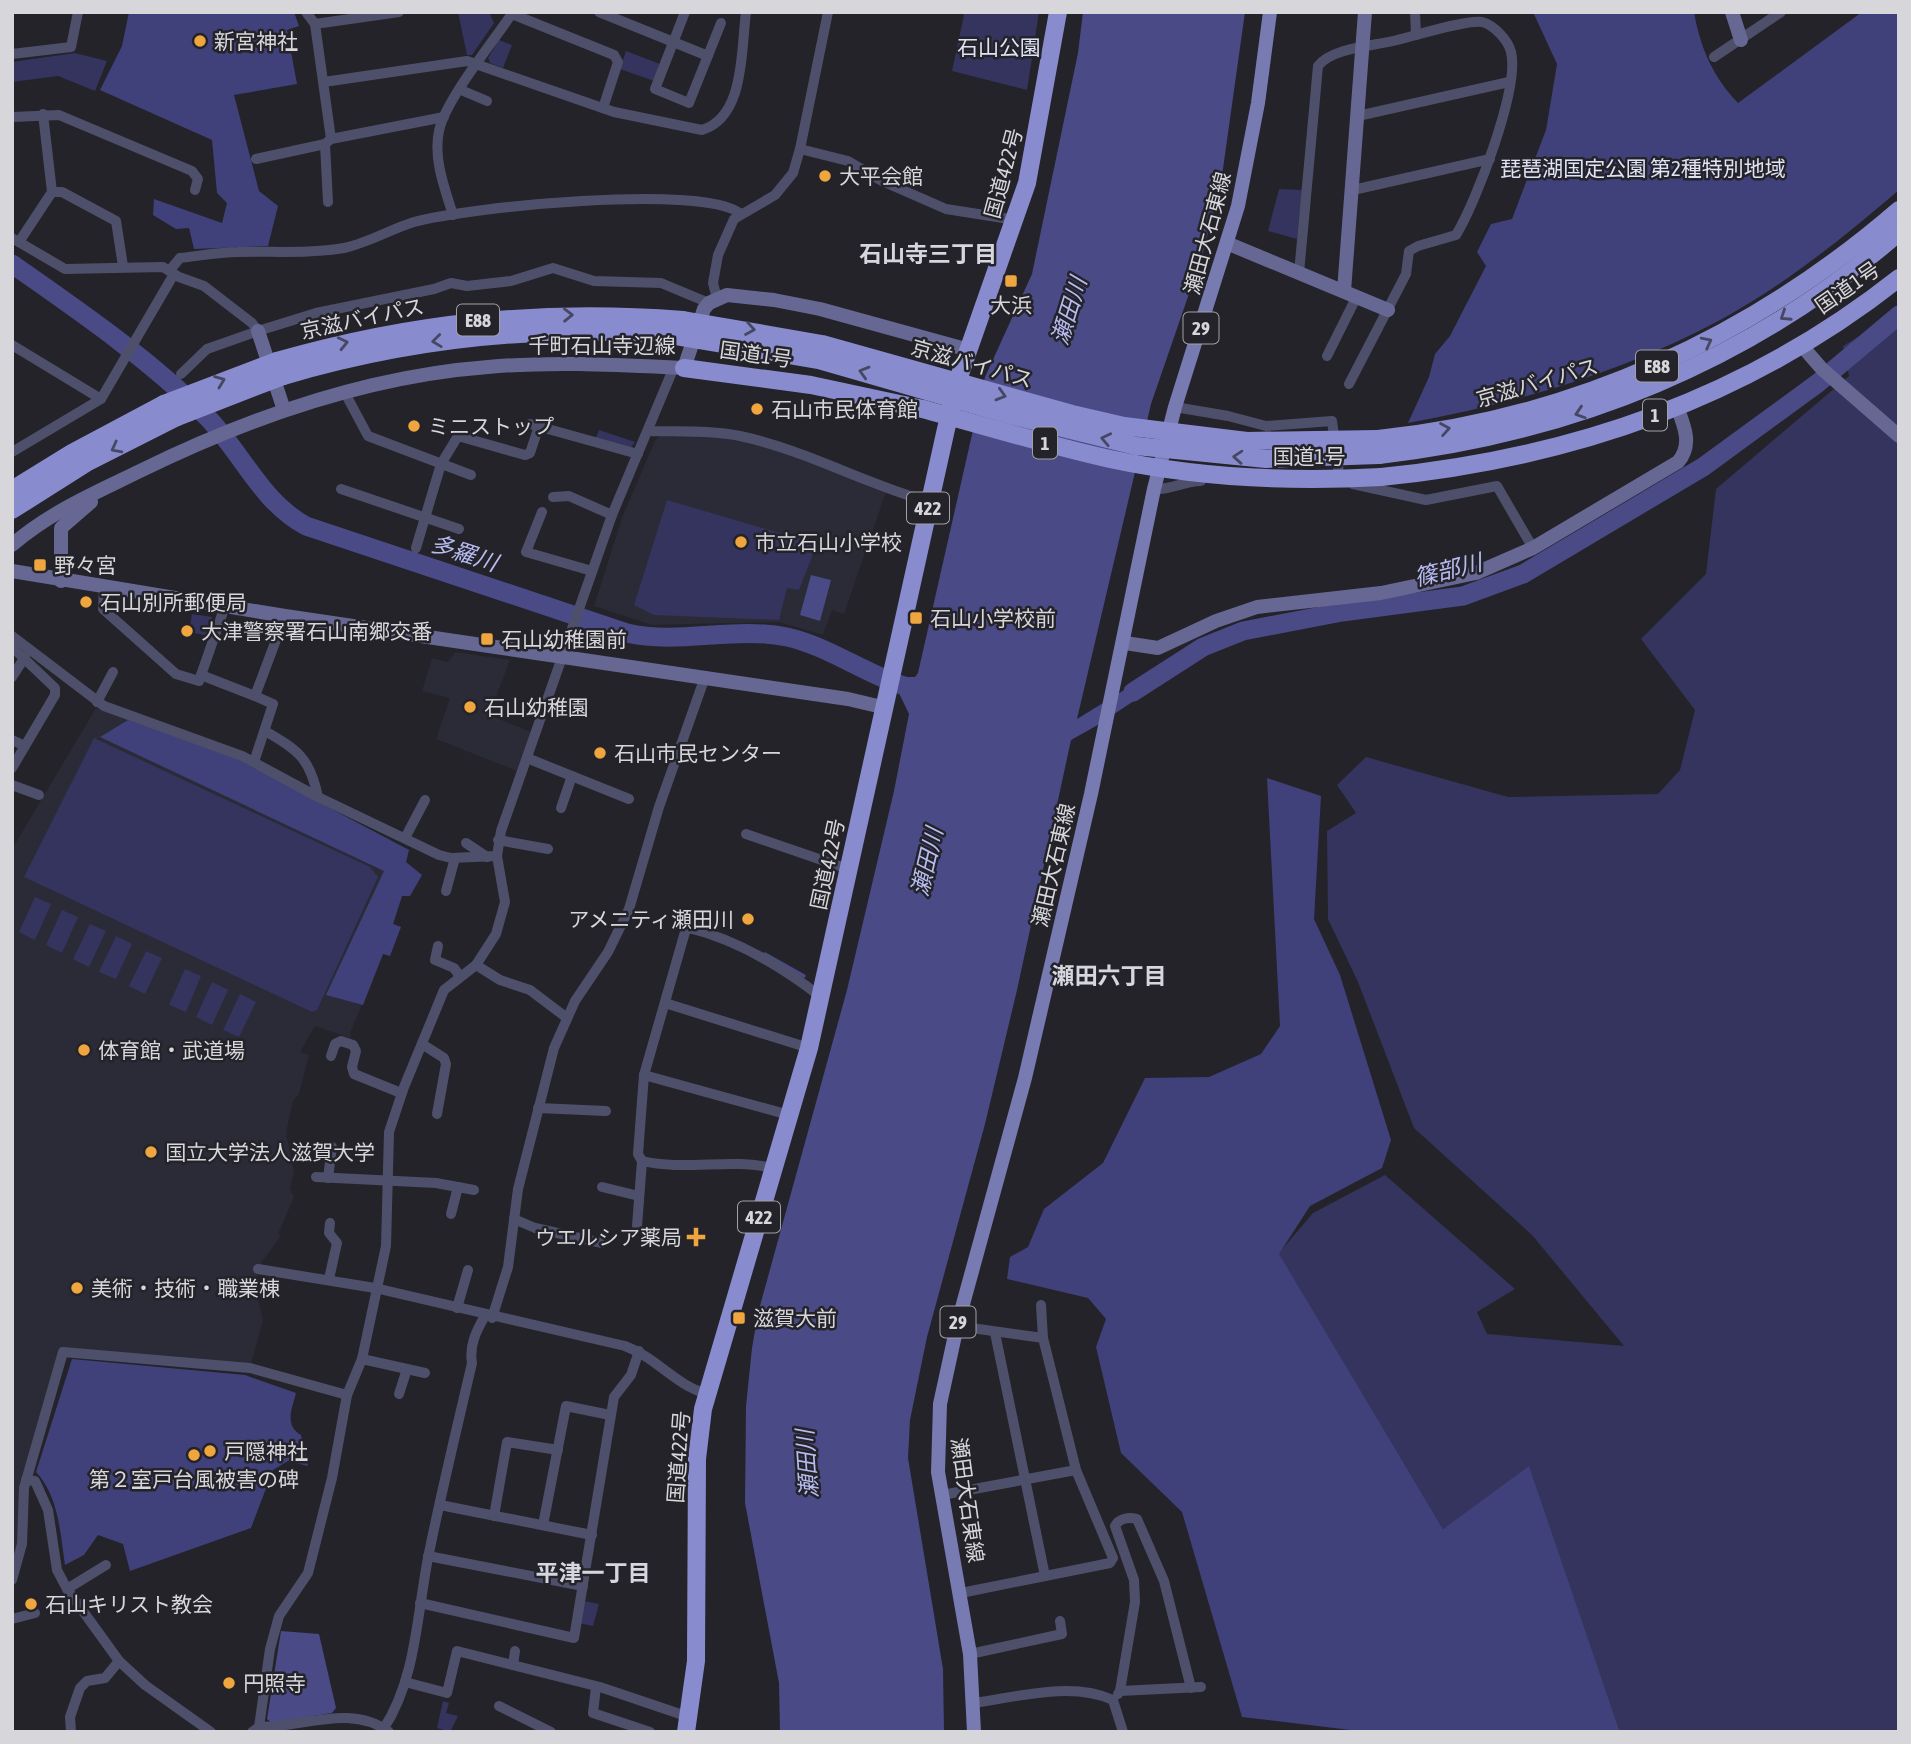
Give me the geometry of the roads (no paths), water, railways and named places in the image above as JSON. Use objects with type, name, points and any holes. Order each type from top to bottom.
[{"type":"highway","name":"国道422号","points":[[688,1724],[696,1661],[698,1448],[707,1394],[809,1048],[884,698],[930,502],[969,350],[1016,220],[1035,149],[1058,12]]},
{"type":"highway","name":"京滋バイパス","points":[[1379,447],[1533,410],[1611,386],[1677,358],[1786,296],[1842,257],[1899,210]]},
{"type":"highway","name":"京滋バイパス","points":[[12,490],[72,453],[280,369],[473,337],[571,331],[679,328],[820,360],[1022,418],[1136,446],[1266,459],[1379,447],[1444,447],[1530,428],[1641,392],[1699,365],[1770,326],[1852,270],[1899,232]]},
{"type":"highway","name":"国道1号","points":[[679,368],[754,375],[839,390],[923,409],[1080,452],[1168,469],[1274,479],[1381,477],[1529,455],[1601,435],[1677,407],[1748,377],[1802,346],[1899,278]]},
{"type":"highway","name":"京滋バイパス","points":[[12,510],[171,411]]},
{"type":"main road","name":"瀬田大石東線","points":[[974,1732],[970,1654],[942,1495],[937,1426],[945,1375],[1025,1078],[1125,643],[1154,489],[1175,407],[1229,244],[1250,148],[1270,12]]},
{"type":"street","points":[[12,54],[71,47],[78,12]]},
{"type":"street","points":[[306,12],[315,24],[324,82],[328,202]]},
{"type":"street","points":[[315,24],[399,12]]},
{"type":"street","points":[[599,12],[708,56]]},
{"type":"street","points":[[685,12],[655,89],[689,103],[721,23]]},
{"type":"street","points":[[324,82],[467,61],[603,108],[687,129],[702,130],[714,127],[724,119],[733,100],[746,12]]},
{"type":"street","points":[[713,301],[718,256],[734,219],[740,213],[775,195],[786,183],[800,149],[828,12]]},
{"type":"street","points":[[1327,356],[1351,294],[1353,190],[1365,12]]},
{"type":"street","points":[[1415,12],[1416,35]]},
{"type":"street","points":[[1732,12],[1741,40]]},
{"type":"street","points":[[1714,57],[1781,12]]},
{"type":"street","points":[[453,215],[438,160],[439,132],[444,117],[512,13],[614,55],[618,62],[603,108]]},
{"type":"street","points":[[1299,273],[1318,66],[1332,56],[1416,35],[1477,22],[1491,26],[1511,53],[1509,82],[1490,159],[1456,235],[1412,248],[1406,274],[1349,384]]},
{"type":"street","points":[[1358,116],[1509,82]]},
{"type":"street","points":[[461,90],[487,101]]},
{"type":"street","points":[[43,114],[52,192],[15,240],[65,269],[153,266],[204,286],[252,323],[258,331],[284,410]]},
{"type":"street","points":[[12,117],[58,115],[192,171],[198,179],[195,190]]},
{"type":"street","points":[[256,159],[444,117]]},
{"type":"street","points":[[800,149],[848,161],[882,181],[946,209],[1016,220]]},
{"type":"street","points":[[1353,190],[1490,159]]},
{"type":"street","points":[[52,192],[62,192],[116,221],[123,266]]},
{"type":"street","points":[[13,449],[101,398],[110,387],[122,358],[180,258],[234,252],[284,254],[346,248],[415,222],[533,205],[679,198],[723,203],[740,213]]},
{"type":"street","points":[[1229,244],[1388,310]]},
{"type":"street","points":[[181,374],[207,349],[316,313],[434,289],[451,283],[467,286],[512,281],[553,268],[594,281],[661,283],[713,301],[740,295],[820,309],[969,350]]},
{"type":"street","name":"千町石山寺辺線","points":[[12,545],[65,508],[209,439],[284,410],[345,393],[432,374],[489,366],[679,368],[713,301]]},
{"type":"street","points":[[12,345],[101,398]]},
{"type":"street","points":[[1802,346],[1822,369],[1899,436]]},
{"type":"street","points":[[679,368],[648,430],[612,515],[492,857],[504,911],[496,934],[476,965],[459,975],[444,990],[401,1093],[389,1132],[386,1246],[362,1359],[347,1395],[332,1478],[308,1573],[279,1616],[255,1730],[338,1717],[356,1719],[387,1730],[400,1704],[429,1556],[472,1363],[470,1354],[476,1331],[489,1317],[508,1267],[513,1219],[554,1048],[567,1018],[608,952],[629,909],[659,807],[705,677]]},
{"type":"street","points":[[345,393],[368,436],[471,475]]},
{"type":"street","points":[[1175,407],[1266,426],[1332,421],[1341,484]]},
{"type":"street","points":[[1125,643],[1158,648],[1216,621],[1257,607],[1381,593],[1496,566],[1533,548],[1678,462],[1685,452],[1686,438],[1677,407]]},
{"type":"street","points":[[416,548],[441,464],[458,436],[525,455],[530,453],[534,425],[638,454]]},
{"type":"street","points":[[648,430],[739,436],[810,457],[901,495],[930,502]]},
{"type":"street","points":[[1154,489],[1167,489],[1188,481],[1207,480],[1272,485],[1341,484],[1360,485],[1390,495],[1426,500],[1497,486],[1533,548]]},
{"type":"street","points":[[61,581],[61,527],[117,482]]},
{"type":"street","points":[[341,489],[459,529]]},
{"type":"street","points":[[554,497],[569,496],[612,515]]},
{"type":"street","points":[[542,512],[526,552],[593,571]]},
{"type":"street","points":[[12,571],[285,616],[705,677],[884,698]]},
{"type":"street","points":[[104,588],[103,609],[176,674],[198,681],[225,606]]},
{"type":"street","points":[[255,696],[285,616]]},
{"type":"street","points":[[12,636],[97,702],[254,762],[318,797],[439,855],[455,858],[492,857]]},
{"type":"street","points":[[12,647],[55,688],[55,695],[12,768]]},
{"type":"street","points":[[12,677],[25,657]]},
{"type":"street","points":[[97,702],[113,673]]},
{"type":"street","points":[[201,675],[273,704],[254,762]]},
{"type":"street","points":[[265,731],[296,749],[306,761],[313,772],[318,797]]},
{"type":"street","points":[[12,740],[25,746]]},
{"type":"street","points":[[527,758],[629,799]]},
{"type":"street","points":[[561,808],[572,776]]},
{"type":"street","points":[[12,785],[39,795]]},
{"type":"street","points":[[405,838],[425,800]]},
{"type":"street","points":[[746,834],[848,869]]},
{"type":"street","points":[[498,840],[548,849]]},
{"type":"street","points":[[466,843],[492,857]]},
{"type":"street","points":[[446,891],[455,858]]},
{"type":"street","points":[[637,1226],[642,1161],[638,1154],[645,1075],[684,932],[689,928],[776,964],[821,997]]},
{"type":"street","points":[[438,946],[435,960],[454,968],[459,975]]},
{"type":"street","points":[[476,965],[500,980],[530,989],[567,1018]]},
{"type":"street","points":[[665,1003],[809,1048]]},
{"type":"street","points":[[331,1056],[335,1044],[341,1041],[352,1045],[356,1051],[352,1067],[354,1074],[401,1093]]},
{"type":"street","points":[[422,1044],[444,1058],[446,1064],[437,1114]]},
{"type":"street","points":[[645,1075],[789,1115]]},
{"type":"street","points":[[538,1108],[607,1111]]},
{"type":"street","points":[[328,1178],[332,1147]]},
{"type":"street","points":[[642,1161],[668,1165],[743,1165],[773,1168]]},
{"type":"street","points":[[316,1177],[386,1183],[436,1183],[474,1190]]},
{"type":"street","points":[[601,1186],[639,1196]]},
{"type":"street","points":[[451,1214],[458,1187]]},
{"type":"street","points":[[513,1219],[535,1228],[602,1243]]},
{"type":"street","points":[[328,1279],[337,1243],[329,1233],[330,1223]]},
{"type":"street","points":[[258,1269],[376,1288],[639,1351],[658,1362],[689,1389],[707,1394]]},
{"type":"street","points":[[457,1308],[468,1270]]},
{"type":"street","points":[[961,1593],[1110,1563],[1113,1559],[1076,1470],[1044,1338],[1041,1305]]},
{"type":"street","points":[[957,1326],[1044,1338]]},
{"type":"street","points":[[995,1333],[1045,1576]]},
{"type":"street","points":[[420,1602],[574,1638],[614,1397],[627,1382],[639,1351]]},
{"type":"street","points":[[12,1580],[21,1553],[26,1480],[63,1352],[250,1368],[347,1395]]},
{"type":"street","points":[[362,1359],[425,1373]]},
{"type":"street","points":[[399,1394],[407,1369]]},
{"type":"street","points":[[543,1525],[566,1406],[610,1415]]},
{"type":"street","points":[[494,1516],[507,1442],[558,1450]]},
{"type":"street","points":[[942,1495],[1076,1470]]},
{"type":"street","points":[[26,1480],[36,1481],[42,1492],[57,1570],[119,1661],[145,1685],[211,1732]]},
{"type":"street","points":[[440,1505],[592,1535]]},
{"type":"street","points":[[974,1703],[1055,1693],[1117,1695],[1196,1687],[1164,1581],[1137,1519],[1130,1517],[1118,1521],[1115,1526],[1134,1580],[1135,1602],[1117,1695],[1123,1732]]},
{"type":"street","points":[[429,1556],[583,1586]]},
{"type":"street","points":[[67,1588],[106,1565]]},
{"type":"street","points":[[12,1619],[35,1613]]},
{"type":"street","points":[[970,1654],[1062,1634],[1060,1621]]},
{"type":"street","points":[[405,1682],[447,1693],[457,1651],[596,1687],[688,1724]]},
{"type":"street","points":[[513,1665],[515,1651]]},
{"type":"street","points":[[71,1732],[70,1717],[80,1688],[87,1681],[105,1678],[119,1661]]},
{"type":"street","points":[[596,1687],[593,1713],[650,1732]]},
{"type":"street","points":[[499,1706],[551,1732]]},
{"type":"water","name":"瀬田川","points":[[1083,12],[1245,12],[1221,183],[1202,256],[1151,404],[1077,719],[1152,673],[1158,685],[1071,740],[1017,990],[985,1124],[927,1337],[910,1420],[908,1458],[943,1669],[944,1732],[780,1732],[779,1683],[745,1503],[746,1406],[758,1313],[847,990],[894,791],[909,714],[898,691],[902,677],[915,677],[918,673],[985,377],[1032,274],[1078,53]]},
{"type":"water","points":[[811,575],[831,580],[820,621],[800,615]]},
{"type":"water","points":[[281,1631],[319,1634],[336,1708],[332,1713],[272,1723],[267,1719]]},
{"type":"waterway","name":"多羅川","points":[[12,264],[161,374],[219,430],[276,503],[306,526],[627,633],[667,637],[747,633],[787,637],[822,649],[890,681],[926,691]]},
{"type":"waterway","name":"篠部川","points":[[1133,692],[1203,647],[1243,631],[1342,612],[1463,596],[1523,574],[1703,467],[1818,383],[1899,315]]},
{"type":"waterway","points":[[686,919],[710,929]]},
{"type":"waterway","points":[[765,954],[804,976]]},
{"type":"place","name":"新宮神社","points":[[200,41]]},
{"type":"place","name":"大平会館","points":[[825,176]]},
{"type":"place","name":"大浜","points":[[1011,281]]},
{"type":"place","name":"石山市民体育館","points":[[757,409]]},
{"type":"place","name":"ミニストップ","points":[[414,426]]},
{"type":"place","name":"市立石山小学校","points":[[741,542]]},
{"type":"place","name":"野々宮","points":[[40,565]]},
{"type":"place","name":"石山別所郵便局","points":[[86,602]]},
{"type":"place","name":"石山小学校前","points":[[916,618]]},
{"type":"place","name":"大津警察署石山南郷交番","points":[[187,631]]},
{"type":"place","name":"石山幼稚園前","points":[[487,639]]},
{"type":"place","name":"石山幼稚園","points":[[470,707]]},
{"type":"place","name":"石山市民センター","points":[[600,753]]},
{"type":"place","name":"アメニティ瀬田川","points":[[748,919]]},
{"type":"place","name":"体育館・武道場","points":[[84,1050]]},
{"type":"place","name":"国立大学法人滋賀大学","points":[[151,1152]]},
{"type":"place","name":"ウエルシア薬局","points":[[696,1237]]},
{"type":"place","name":"美術・技術・職業棟","points":[[77,1288]]},
{"type":"place","name":"滋賀大前","points":[[739,1318]]},
{"type":"place","name":"戸隠神社","points":[[210,1451]]},
{"type":"place","name":"第２室戸台風被害の碑","points":[[194,1455]]},
{"type":"place","name":"石山キリスト教会","points":[[31,1604]]},
{"type":"place","name":"円照寺","points":[[229,1683]]},
{"type":"district","name":"石山寺三丁目","points":[[928,254]]},
{"type":"district","name":"瀬田六丁目","points":[[1109,976]]},
{"type":"district","name":"平津一丁目","points":[[593,1573]]},
{"type":"park label","name":"石山公園","points":[[999,47]]},
{"type":"park label","name":"琵琶湖国定公園 第2種特別地域","points":[[1643,168]]}]
